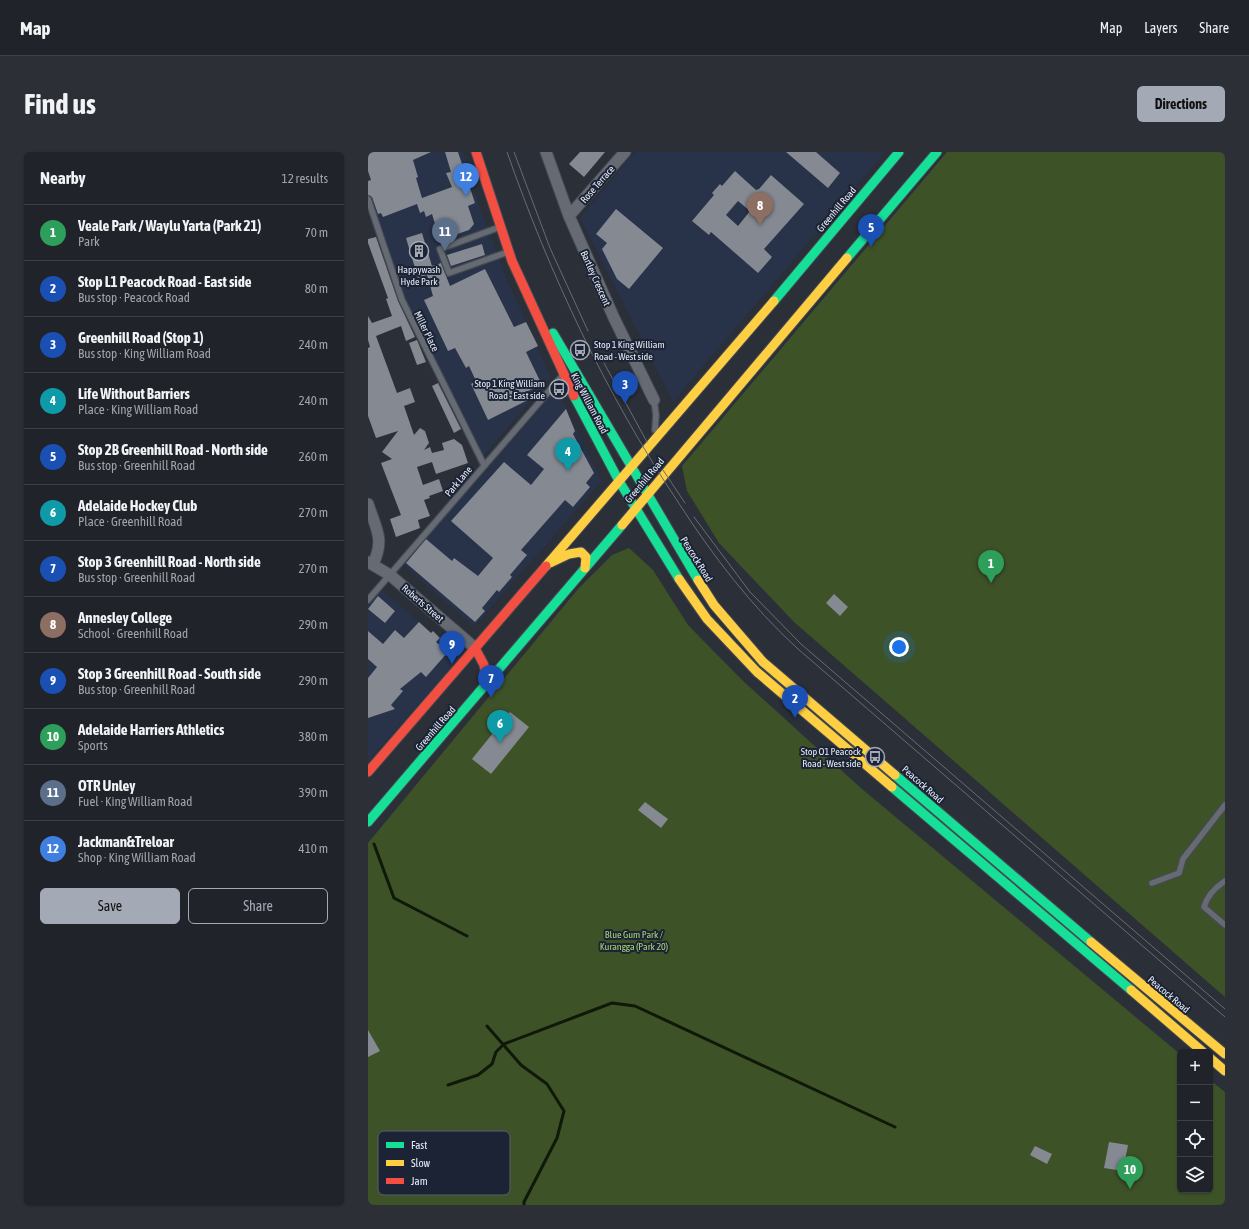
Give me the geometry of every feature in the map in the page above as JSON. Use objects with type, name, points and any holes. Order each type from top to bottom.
[{"type":"main road","name":"King William Road","points":[[476,152],[512,262],[563,375],[635,509]]},
{"type":"main road","name":"Greenhill Road","points":[[368,772],[729,354],[899,152]]},
{"type":"main road","name":"Greenhill Road","points":[[368,822],[487,685],[759,360],[937,152]]},
{"type":"main road","name":"King William Road","points":[[512,262],[646,495]]},
{"type":"main road","points":[[729,354],[735,364]]},
{"type":"main road","points":[[745,365],[759,360]]},
{"type":"main road","name":"Peacock Road","points":[[646,495],[684,559],[714,605],[763,662],[1175,1014],[1225,1054]]},
{"type":"main road","points":[[635,509],[685,589],[707,619],[757,672],[1199,1049]]},
{"type":"main road","points":[[546,565],[569,554],[581,552],[586,555],[587,558],[585,568]]},
{"type":"main road","points":[[474,648],[484,660],[487,670],[487,685]]},
{"type":"main road","points":[[382,757],[382,769]]},
{"type":"main road","points":[[396,775],[411,763],[418,764]]},
{"type":"main road","points":[[1072,941],[1079,932]]},
{"type":"main road","points":[[1213,1061],[1225,1071]]},
{"type":"street","name":"Bartley Crescent","points":[[546,152],[569,216],[614,318],[654,400]]},
{"type":"street","name":"Rose Terrace","points":[[569,216],[625,152]]},
{"type":"street","points":[[368,504],[380,542],[379,552],[370,563]]},
{"type":"street","name":"Roberts Street","points":[[370,563],[390,575],[474,648]]},
{"type":"lane","name":"Miller Place","points":[[368,199],[402,300],[484,465]]},
{"type":"lane","points":[[500,227],[440,249],[449,273],[508,251]]},
{"type":"lane","name":"Park Lane","points":[[368,600],[563,375]]},
{"type":"lane","points":[[653,442],[656,415],[654,400]]},
{"type":"lane","points":[[1152,883],[1179,873],[1183,859],[1225,805]]},
{"type":"lane","points":[[1224,922],[1204,907],[1206,900],[1216,888],[1225,881]]},
{"type":"shaded area","points":[[368,152],[463,152],[478,202],[506,277],[551,377],[483,457],[403,295],[368,189]]},
{"type":"shaded area","points":[[635,152],[885,152],[673,402],[580,218]]},
{"type":"shaded area","points":[[556,389],[602,481],[474,627],[402,564],[485,472]]},
{"type":"shaded area","points":[[381,590],[461,656],[368,761],[368,605]]},
{"type":"green space","points":[[947,152],[1225,152],[1225,997],[794,622],[719,543],[687,491],[682,466]]},
{"type":"green space","name":"Blue Gum Park / Kurangga (Park 20)","points":[[629,548],[653,570],[688,625],[741,679],[862,789],[1177,1052],[1177,1193],[1213,1193],[1213,1082],[1225,1092],[1225,1205],[368,1205],[368,843],[578,589],[612,555]]},
{"type":"building","points":[[431,152],[413,160],[418,177],[416,178],[422,198],[452,187],[446,173],[451,172],[445,152],[458,152],[475,203],[468,206],[474,224],[469,230],[440,240],[432,214],[426,217],[424,211],[420,213],[417,204],[383,217],[381,213],[378,214],[372,197],[368,195],[368,181],[371,180],[368,171],[368,153]]},
{"type":"building","points":[[580,152],[605,152],[584,177],[569,164]]},
{"type":"building","points":[[786,152],[816,152],[840,173],[828,188]]},
{"type":"building","points":[[735,171],[756,190],[759,189],[771,175],[804,204],[764,249],[772,257],[758,273],[711,232],[709,235],[692,221],[714,195],[712,193],[720,184],[722,186]],"holes":[[[738,201],[750,211],[738,226],[726,215]]]},
{"type":"building","points":[[616,209],[663,248],[629,289],[617,279],[602,249],[607,243],[596,234]]},
{"type":"building","points":[[422,233],[432,266],[441,263],[450,286],[485,269],[514,327],[526,322],[538,346],[526,352],[542,385],[528,391],[532,398],[488,420],[471,384],[476,381],[469,366],[466,368],[455,348],[448,351],[424,300],[433,296],[427,275],[418,278],[406,238]]},
{"type":"building","points":[[376,237],[398,301],[415,337],[406,341],[401,326],[376,336],[397,393],[410,388],[415,402],[404,406],[414,435],[420,428],[425,431],[429,443],[424,450],[430,447],[432,453],[444,450],[442,443],[454,439],[462,445],[468,463],[436,474],[432,462],[417,467],[423,485],[439,479],[443,491],[429,496],[430,498],[424,500],[430,516],[418,520],[420,528],[396,537],[390,519],[401,515],[381,463],[392,459],[382,452],[398,431],[376,438],[368,416],[368,348],[370,347],[368,340],[368,316],[372,323],[392,316],[386,299],[388,298],[368,243],[368,239]]},
{"type":"building","points":[[482,244],[485,255],[451,266],[447,255]]},
{"type":"building","points":[[417,340],[426,362],[417,365],[409,343]]},
{"type":"building","points":[[438,383],[461,429],[454,433],[432,386]]},
{"type":"building","points":[[566,409],[575,431],[573,434],[594,473],[586,483],[590,487],[573,507],[565,500],[521,550],[527,555],[510,575],[512,577],[499,592],[497,590],[482,608],[485,611],[475,622],[406,563],[426,539],[452,561],[454,558],[478,576],[493,558],[451,521],[504,462],[531,485],[544,469],[527,455]]},
{"type":"building","points":[[834,594],[848,607],[840,616],[826,603]]},
{"type":"building","points":[[378,596],[395,611],[385,623],[368,609]]},
{"type":"building","points":[[419,622],[431,633],[433,631],[440,638],[436,642],[448,652],[426,677],[421,672],[400,689],[403,691],[391,705],[395,709],[368,718],[368,678],[377,667],[368,659],[368,631],[383,644],[395,630],[404,638]]},
{"type":"building","points":[[510,712],[529,727],[491,774],[472,759]]},
{"type":"building","points":[[645,802],[668,819],[661,828],[638,810]]},
{"type":"building","points":[[368,1030],[380,1051],[368,1057]]},
{"type":"building","points":[[1109,1142],[1128,1145],[1123,1171],[1104,1168]]},
{"type":"building","points":[[1035,1146],[1052,1154],[1047,1164],[1030,1155]]},
{"type":"waterway","points":[[374,844],[394,898],[467,936]]},
{"type":"waterway","points":[[448,1085],[478,1075],[492,1064],[496,1052],[504,1044],[612,1003],[635,1006],[895,1127]]},
{"type":"waterway","points":[[487,1026],[521,1065],[547,1084],[564,1111],[557,1138],[524,1202],[524,1205]]},
{"type":"tram line","points":[[507,152],[561,288],[604,376],[627,419],[678,502],[705,542],[734,580],[764,615],[798,649],[1225,1017]]},
{"type":"tram line","points":[[514,152],[550,248],[588,331]]},
{"type":"tram line","points":[[604,363],[647,442]]},
{"type":"tram line","points":[[663,470],[685,503]]},
{"type":"tram line","points":[[694,517],[750,592],[801,644],[1225,1009]]},
{"type":"traffic: fast","points":[[774,301],[899,152]]},
{"type":"traffic: fast","points":[[847,258],[937,152]]},
{"type":"traffic: fast","points":[[553,333],[698,580]]},
{"type":"traffic: fast","points":[[574,396],[619,481],[679,579]]},
{"type":"traffic: fast","points":[[368,822],[622,525]]},
{"type":"traffic: fast","points":[[895,775],[1091,942]]},
{"type":"traffic: fast","points":[[892,787],[1131,990]]},
{"type":"traffic: slow","points":[[622,525],[847,258]]},
{"type":"traffic: slow","points":[[546,566],[774,301]]},
{"type":"traffic: slow","points":[[550,563],[569,554],[581,552],[586,557],[585,568]]},
{"type":"traffic: slow","points":[[679,579],[707,619],[757,672],[892,787]]},
{"type":"traffic: slow","points":[[698,580],[714,605],[763,662],[895,775]]},
{"type":"traffic: slow","points":[[1091,942],[1225,1054]]},
{"type":"traffic: slow","points":[[1131,990],[1200,1049]]},
{"type":"traffic: slow","points":[[1213,1061],[1225,1071]]},
{"type":"traffic: jam","points":[[476,152],[512,261],[574,396]]},
{"type":"traffic: jam","points":[[368,772],[546,566]]},
{"type":"traffic: jam","points":[[475,648],[484,665],[487,685]]},
{"type":"place","name":"Jackman&Treloar","points":[[466,196]]},
{"type":"place","name":"Annesley College","points":[[760,225]]},
{"type":"place","name":"Stop 2B Greenhill Road - North side","points":[[871,247]]},
{"type":"place","name":"Happywash Hyde Park","points":[[419,251]]},
{"type":"place","name":"OTR Unley","points":[[445,251]]},
{"type":"place","name":"Stop 1 King William Road - West side","points":[[580,350]]},
{"type":"place","name":"Stop 1 King William Road - East side","points":[[559,389]]},
{"type":"place","name":"Greenhill Road (Stop 1)","points":[[625,404]]},
{"type":"place","name":"Life Without Barriers","points":[[568,471]]},
{"type":"place","name":"Veale Park / Waylu Yarta (Park 21)","points":[[991,583]]},
{"type":"place","name":"Stop 3 Greenhill Road - South side","points":[[452,664]]},
{"type":"place","name":"Stop 3 Greenhill Road - North side","points":[[491,698]]},
{"type":"place","name":"Stop L1 Peacock Road - East side","points":[[795,718]]},
{"type":"place","name":"Adelaide Hockey Club","points":[[500,743]]},
{"type":"place","name":"Stop O1 Peacock Road - West side","points":[[875,757]]},
{"type":"place","name":"Adelaide Harriers Athletics","points":[[1130,1189]]}]
